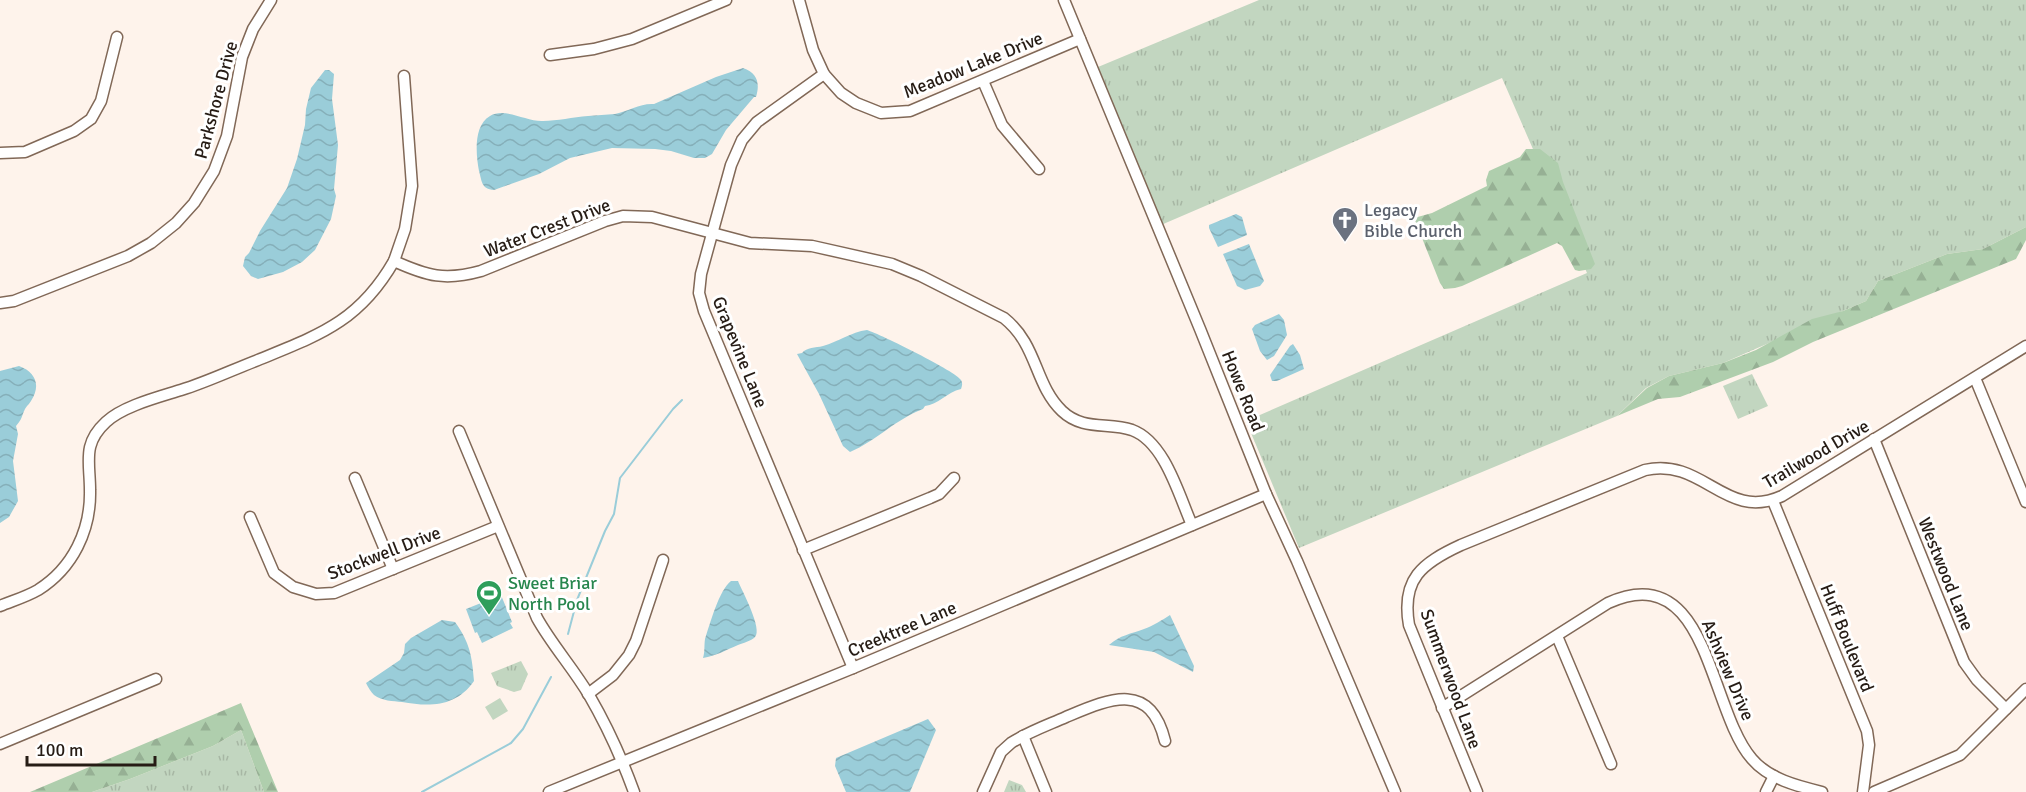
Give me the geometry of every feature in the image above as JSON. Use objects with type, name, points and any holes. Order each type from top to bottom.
[{"type":"street","name":"Parkshore Drive","points":[[0,303],[14,301],[128,256],[151,243],[176,223],[194,203],[214,171],[227,136],[242,57],[253,29],[271,0]]},
{"type":"street","points":[[549,55],[594,50],[632,39],[726,0]]},
{"type":"street","name":"Meadow Lake Drive","points":[[799,0],[813,50],[824,74],[840,93],[856,103],[881,113],[910,111],[1080,39]]},
{"type":"street","name":"Howe Road","points":[[1064,0],[1266,494],[1297,561],[1395,792]]},
{"type":"street","points":[[0,153],[25,153],[74,131],[91,119],[101,102],[117,37]]},
{"type":"street","name":"Grapevine Lane","points":[[824,74],[757,122],[742,140],[730,165],[701,274],[699,293],[704,311],[852,668]]},
{"type":"street","points":[[0,606],[37,590],[60,571],[77,549],[90,507],[87,468],[89,452],[97,431],[106,421],[124,411],[329,330],[363,303],[387,273],[394,261],[405,229],[412,186],[404,76]]},
{"type":"street","points":[[982,81],[1002,125],[1038,169]]},
{"type":"street","name":"Water Crest Drive","points":[[394,261],[427,275],[438,277],[465,275],[481,271],[604,221],[623,216],[652,217],[750,243],[812,246],[892,264],[1004,318],[1014,326],[1027,343],[1047,390],[1063,411],[1085,424],[1131,430],[1148,439],[1163,458],[1192,525]]},
{"type":"street","name":"Trailwood Drive","points":[[1415,576],[1432,559],[1461,545],[1645,470],[1675,468],[1732,498],[1744,502],[1773,501],[2026,346]]},
{"type":"street","points":[[1975,378],[2026,502]]},
{"type":"street","points":[[459,431],[537,618],[588,694],[622,761],[634,792]]},
{"type":"street","name":"Westwood Lane","points":[[1874,439],[1964,662],[1977,680],[2006,709]]},
{"type":"street","points":[[355,478],[393,569]]},
{"type":"street","points":[[803,550],[939,494],[954,478]]},
{"type":"street","name":"Creektree Lane","points":[[549,792],[1266,494]]},
{"type":"street","name":"Huff Boulevard","points":[[1773,501],[1867,731],[1869,745],[1863,792]]},
{"type":"street","name":"Stockwell Drive","points":[[250,517],[274,573],[293,587],[316,594],[334,593],[498,526]]},
{"type":"street","points":[[588,694],[613,675],[629,655],[636,641],[663,560]]},
{"type":"street","name":"Summerwood Lane","points":[[1415,576],[1407,598],[1409,625],[1477,792]]},
{"type":"street","name":"Ashview Drive","points":[[1442,708],[1608,603],[1625,597],[1650,595],[1671,604],[1686,616],[1692,625],[1743,747],[1761,768],[1799,786],[1822,792]]},
{"type":"street","points":[[1557,636],[1611,764]]},
{"type":"street","points":[[0,744],[156,679]]},
{"type":"street","points":[[1874,792],[1952,760],[1971,745],[2026,689]]},
{"type":"street","points":[[983,792],[1001,753],[1011,742],[1104,701],[1122,699],[1140,703],[1154,713],[1165,741]]},
{"type":"street","points":[[1023,736],[1046,792]]},
{"type":"street","points":[[1766,792],[1774,776]]},
{"type":"green space","points":[[1259,0],[2026,0],[2026,227],[1983,249],[1947,254],[1878,281],[1866,301],[1723,363],[1669,376],[1646,388],[1617,416],[1299,548],[1246,421],[1587,273],[1502,78],[1161,225],[1098,67]]},
{"type":"green space","points":[[1526,149],[1540,149],[1558,163],[1563,182],[1595,264],[1591,269],[1575,270],[1562,246],[1557,243],[1462,286],[1444,289],[1414,218],[1432,213],[1487,186],[1489,171],[1520,157]]},
{"type":"green space","points":[[2026,227],[2026,240],[2016,259],[1813,342],[1773,362],[1680,397],[1658,399],[1617,416],[1647,388],[1669,376],[1723,363],[1756,350],[1812,319],[1843,311],[1866,301],[1878,281],[1947,254],[1983,249]]},
{"type":"green space","points":[[1752,374],[1768,406],[1738,419],[1723,386]]},
{"type":"green space","points":[[521,661],[528,674],[521,690],[514,692],[497,686],[491,673]]},
{"type":"green space","points":[[500,698],[508,711],[493,720],[485,707]]},
{"type":"green space","points":[[241,703],[278,792],[264,792],[241,730],[213,746],[92,792],[30,792]]},
{"type":"green space","points":[[241,730],[264,792],[92,792],[213,746]]},
{"type":"green space","points":[[1009,780],[1022,785],[1026,792],[1004,792]]},
{"type":"water","points":[[743,68],[752,73],[757,80],[756,97],[726,130],[712,154],[705,158],[694,158],[655,149],[612,148],[570,158],[539,174],[494,190],[483,184],[478,164],[477,141],[481,127],[490,116],[502,113],[543,121],[615,114],[654,104]]},
{"type":"water","points":[[325,70],[334,74],[332,99],[338,145],[334,189],[336,196],[331,219],[315,250],[302,262],[283,272],[258,279],[251,276],[243,266],[245,257],[287,188],[297,159],[311,88]]},
{"type":"water","points":[[1236,214],[1242,217],[1247,235],[1218,247],[1209,225]]},
{"type":"water","points":[[1249,244],[1264,281],[1260,286],[1245,290],[1237,286],[1223,254]]},
{"type":"water","points":[[1279,314],[1284,320],[1287,335],[1274,356],[1267,360],[1260,351],[1252,329],[1255,325]]},
{"type":"water","points":[[867,330],[946,369],[961,380],[962,385],[961,389],[925,406],[850,452],[843,446],[797,354]]},
{"type":"water","points":[[1293,344],[1300,355],[1304,369],[1272,381],[1270,375]]},
{"type":"water","points":[[19,366],[33,376],[36,390],[16,426],[18,434],[13,461],[18,501],[9,517],[0,523],[0,371]]},
{"type":"water","points":[[731,581],[738,581],[754,618],[757,633],[749,641],[703,658],[705,639],[715,608]]},
{"type":"water","name":"Sweet Briar North Pool","points":[[501,595],[513,628],[482,643],[477,632],[475,633],[466,609]]},
{"type":"water","points":[[1170,615],[1194,666],[1193,672],[1154,652],[1109,645],[1121,637],[1151,626]]},
{"type":"water","points":[[442,620],[455,622],[467,643],[474,681],[467,690],[451,700],[432,704],[412,704],[374,695],[366,683],[400,660],[405,644],[411,638]]},
{"type":"water","points":[[928,719],[936,730],[910,792],[846,792],[835,766],[836,758]]},
{"type":"waterway","points":[[568,634],[577,600],[614,514],[620,478],[682,400]]},
{"type":"waterway","points":[[422,792],[511,743],[523,729],[551,677]]},
{"type":"place","name":"Legacy Bible Church","points":[[1345,243]]},
{"type":"place","name":"Sweet Briar North Pool","points":[[489,616]]}]
